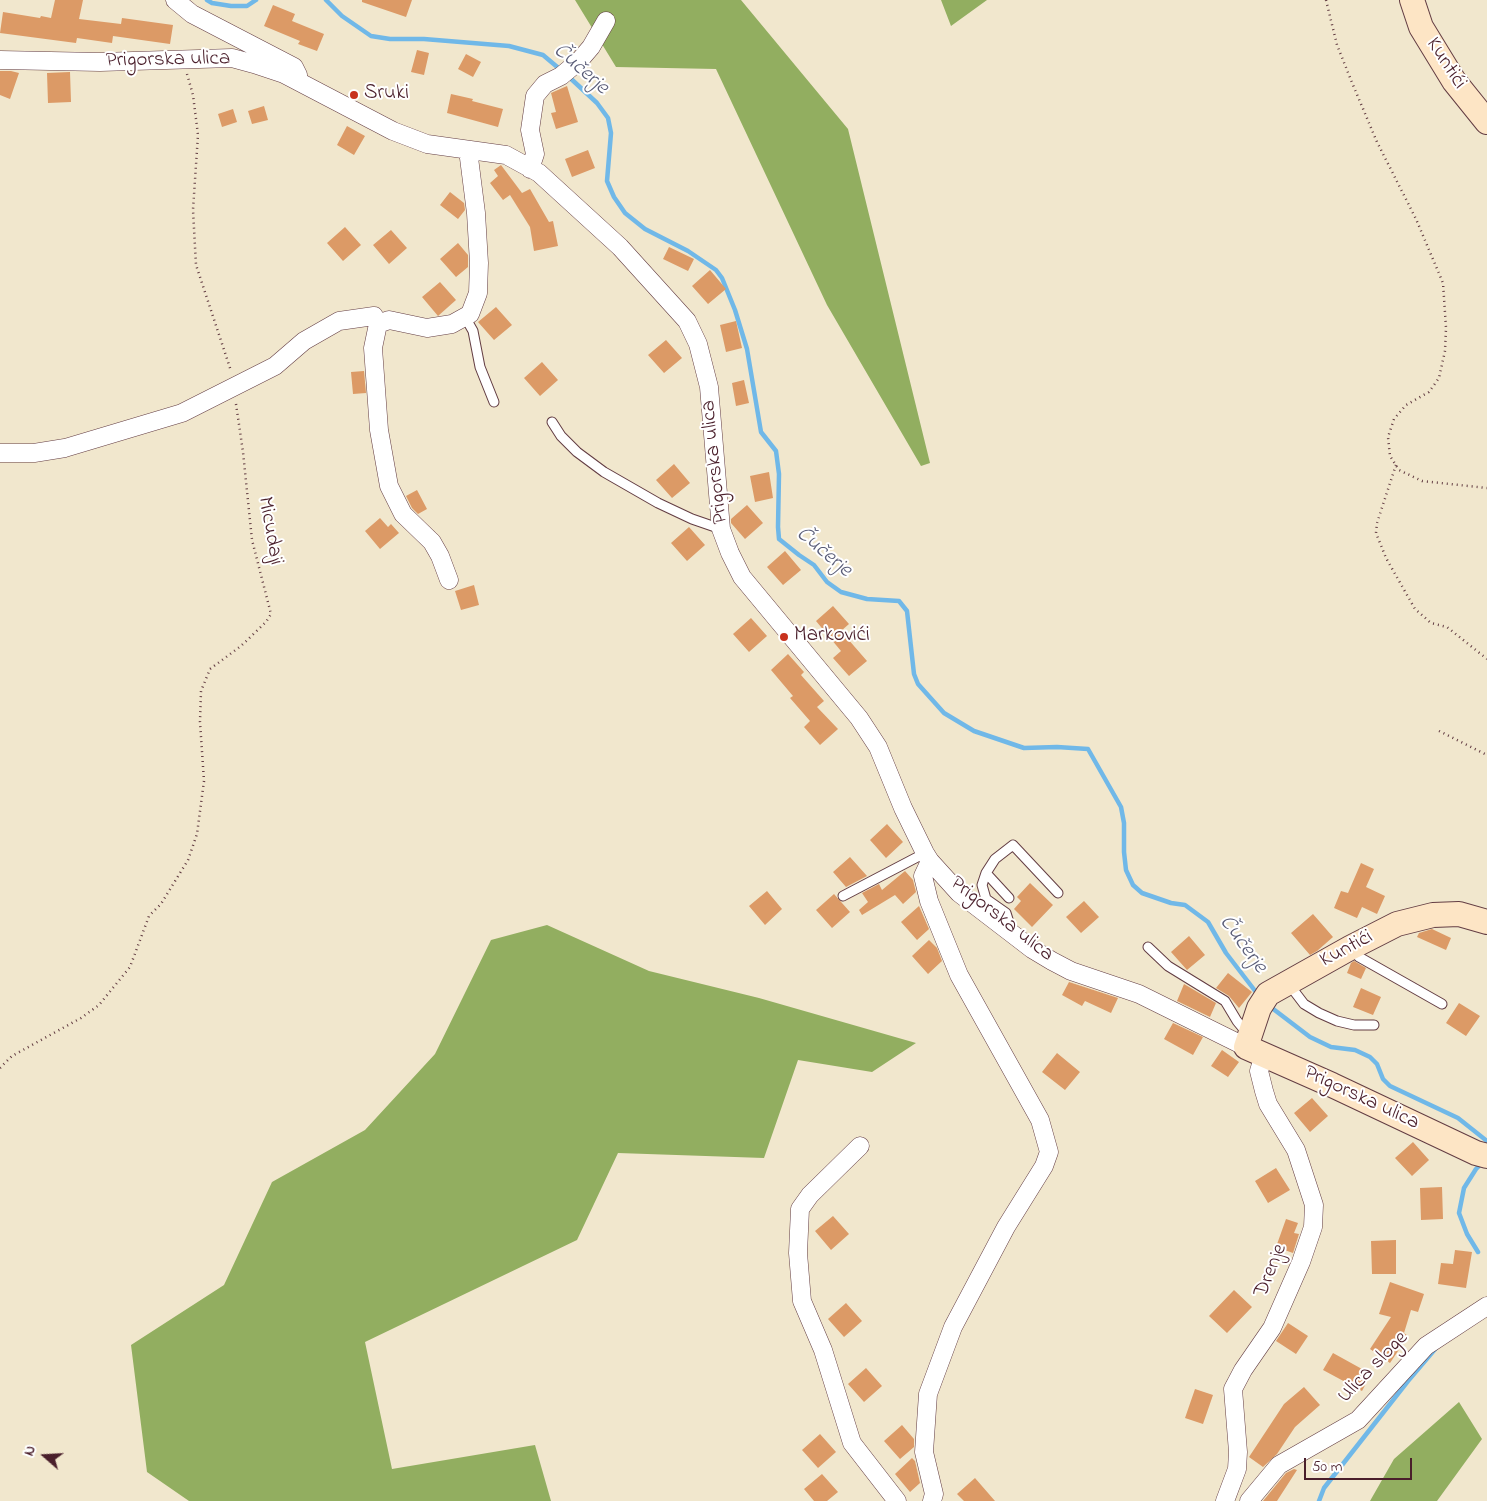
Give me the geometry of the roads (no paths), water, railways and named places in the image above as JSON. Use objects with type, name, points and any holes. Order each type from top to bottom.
[{"type":"street","points":[[176,0],[192,14],[294,67],[304,84]]},
{"type":"street","name":"Kuntići","points":[[1412,0],[1421,28],[1449,74],[1487,122]]},
{"type":"street","points":[[530,168],[535,154],[530,130],[535,96],[545,84],[561,76],[579,61],[591,47],[606,21]]},
{"type":"street","name":"Prigorska ulica","points":[[0,60],[100,62],[232,58],[262,66],[304,84],[393,132],[427,144],[506,155],[539,173],[620,247],[687,321],[698,344],[709,387],[721,529],[730,554],[742,577],[859,718],[878,747],[903,808],[928,857],[959,893],[1032,949],[1071,971],[1139,994],[1254,1045],[1332,1085],[1483,1155]]},
{"type":"street","points":[[378,324],[389,320],[427,328],[452,324],[470,314],[478,293],[479,283],[476,213],[468,150]]},
{"type":"street","points":[[0,453],[34,453],[65,448],[182,413],[275,366],[304,341],[339,321],[374,316],[378,324],[373,348],[377,413],[389,486],[403,514],[432,542],[440,556],[449,580]]},
{"type":"street","points":[[928,857],[923,876],[929,901],[952,959],[959,975],[1040,1120],[1049,1152],[1044,1166],[1006,1228],[953,1327],[928,1394],[924,1452],[934,1494],[932,1501]]},
{"type":"street","name":"Kuntići","points":[[1272,995],[1350,948],[1397,924],[1433,915],[1459,914],[1487,922]]},
{"type":"street","points":[[1254,1045],[1272,995]]},
{"type":"street","name":"Drenje","points":[[1225,1501],[1237,1469],[1238,1452],[1233,1389],[1243,1370],[1272,1328],[1301,1262],[1313,1227],[1314,1205],[1296,1150],[1268,1104],[1254,1045]]},
{"type":"street","points":[[860,1146],[810,1195],[800,1209],[798,1253],[802,1301],[826,1358],[852,1443],[897,1501]]},
{"type":"street","name":"Ulica sloge","points":[[1249,1501],[1279,1464],[1358,1420],[1426,1346],[1487,1306]]},
{"type":"lane","points":[[465,317],[473,331],[480,367],[494,402]]},
{"type":"lane","points":[[552,422],[561,436],[604,472],[658,503],[692,519],[721,529]]},
{"type":"lane","points":[[1011,932],[1006,913],[986,899],[982,885],[986,872],[995,859],[1013,845],[1058,893]]},
{"type":"lane","points":[[843,896],[928,857]]},
{"type":"lane","points":[[986,872],[1009,898]]},
{"type":"lane","points":[[1148,947],[1168,966],[1225,1001],[1254,1045]]},
{"type":"lane","points":[[1350,948],[1359,957],[1442,1004]]},
{"type":"lane","points":[[1272,995],[1304,1004],[1337,1022],[1354,1025],[1374,1025]]},
{"type":"waterway","name":"Čučerje","points":[[207,0],[212,3],[231,6],[247,6],[256,0]]},
{"type":"waterway","name":"Čučerje","points":[[326,0],[342,16],[371,36],[390,39],[424,39],[509,46],[543,55],[562,71]]},
{"type":"waterway","name":"Čučerje","points":[[568,76],[597,103],[608,118],[611,133],[607,181],[614,197],[625,213],[645,229],[688,251],[716,270],[722,278],[735,310],[747,349],[761,432],[776,451],[779,474],[779,539],[814,565],[827,582],[841,592],[867,599],[899,601],[907,611],[914,674],[918,684],[944,713],[974,731],[1024,748],[1057,747],[1088,749],[1121,807],[1124,823],[1126,870],[1133,885],[1142,893],[1171,903],[1185,905],[1208,922],[1226,953],[1259,996]]},
{"type":"waterway","name":"Čučerje","points":[[1268,1005],[1310,1037],[1331,1047],[1355,1050],[1370,1057],[1377,1064],[1383,1079],[1390,1086],[1458,1118],[1487,1141]]},
{"type":"waterway","points":[[1478,1252],[1467,1234],[1459,1213],[1464,1188],[1476,1169],[1483,1162]]},
{"type":"waterway","points":[[1319,1501],[1324,1488],[1436,1348]]},
{"type":"place","name":"Sruki","points":[[354,95]]},
{"type":"place","name":"Markovići","points":[[784,637]]}]
